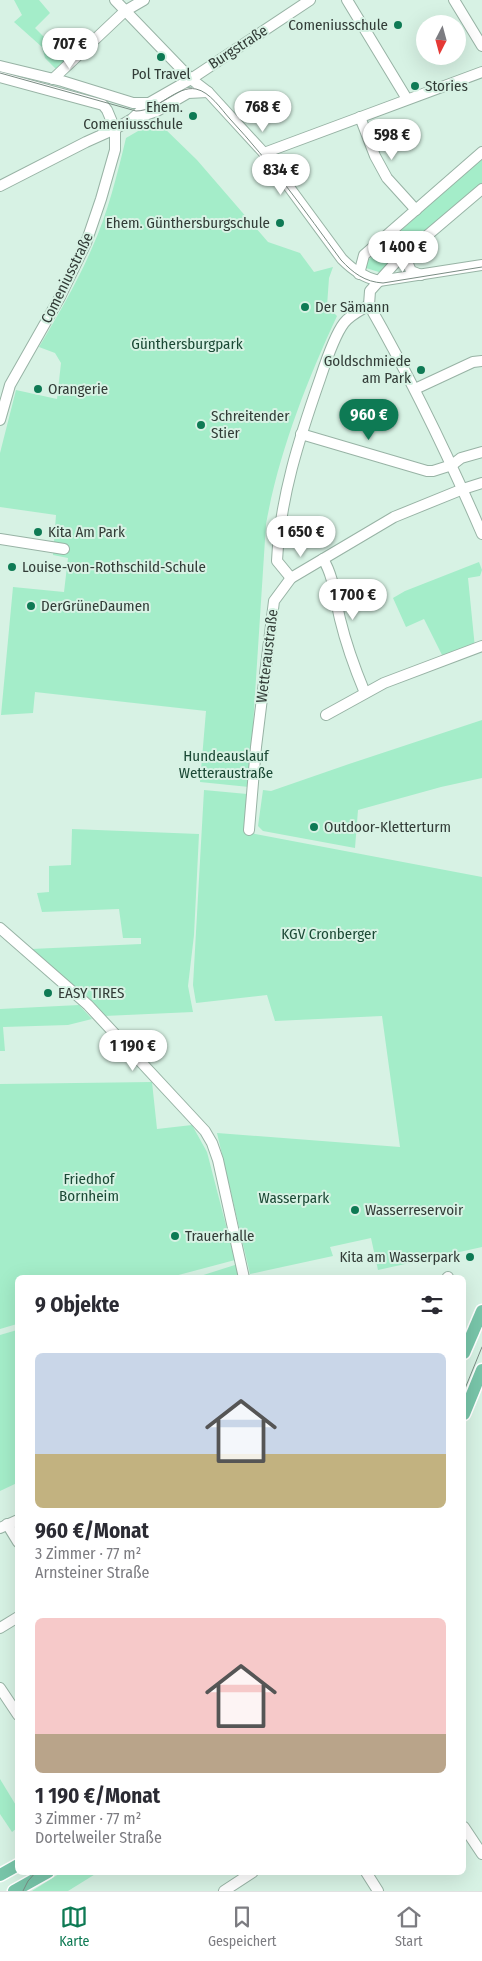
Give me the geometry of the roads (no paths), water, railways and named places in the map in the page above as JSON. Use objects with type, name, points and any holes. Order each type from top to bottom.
[{"type":"main road","points":[[466,1348],[482,1311]]},
{"type":"main road","points":[[466,1409],[482,1370]]},
{"type":"main road","points":[[0,1876],[15,1867]]},
{"type":"main road","points":[[14,1891],[43,1875]]},
{"type":"street","points":[[114,0],[187,82],[204,88],[264,153],[342,258],[359,274],[379,281],[482,265]]},
{"type":"street","points":[[53,79],[125,11],[144,0]]},
{"type":"street","name":"Burgstraße","points":[[0,186],[132,119],[149,104],[187,82],[310,0]]},
{"type":"street","points":[[347,0],[407,99]]},
{"type":"street","points":[[454,0],[482,46]]},
{"type":"street","points":[[0,66],[133,102],[149,104]]},
{"type":"street","points":[[264,153],[482,72]]},
{"type":"street","points":[[0,77],[103,105],[115,129]]},
{"type":"street","name":"Burgstraße","points":[[181,96],[187,82]]},
{"type":"street","name":"Burgstraße","points":[[132,119],[157,112],[181,96],[204,88]]},
{"type":"street","points":[[132,119],[136,110],[133,102]]},
{"type":"street","points":[[360,117],[375,156],[387,178],[416,210]]},
{"type":"street","name":"Comeniusstraße","points":[[0,420],[10,385],[60,297],[86,243],[116,150],[115,129]]},
{"type":"street","points":[[359,274],[364,256],[482,152]]},
{"type":"street","points":[[482,189],[396,262],[370,291],[369,305],[415,389],[452,465],[482,534]]},
{"type":"street","points":[[411,249],[408,264],[410,271],[422,275]]},
{"type":"street","points":[[369,305],[344,323],[329,354],[301,434],[286,489],[277,561],[291,578],[394,517],[482,483]]},
{"type":"street","points":[[415,389],[473,362],[482,361]]},
{"type":"street","points":[[301,434],[433,472],[452,465],[461,458],[482,452]]},
{"type":"street","points":[[0,539],[64,549]]},
{"type":"street","points":[[323,559],[330,570],[340,618],[352,660],[365,693]]},
{"type":"street","name":"Wetteraustraße","points":[[249,830],[255,754],[274,601],[291,578]]},
{"type":"street","points":[[326,715],[365,693],[482,646]]},
{"type":"street","points":[[0,928],[88,1006],[205,1131],[218,1160],[243,1275]]},
{"type":"street","points":[[15,1521],[3,1526],[15,1539]]},
{"type":"street","points":[[0,1628],[15,1619]]},
{"type":"street","points":[[0,1688],[15,1710]]},
{"type":"street","points":[[466,1830],[482,1854]]},
{"type":"street","points":[[224,1891],[248,1875]]},
{"type":"street","points":[[368,1875],[378,1891]]},
{"type":"tram line","points":[[0,73],[136,111],[152,107],[182,91],[189,89],[201,91],[215,101],[260,153],[341,260],[360,276],[371,281],[383,283],[482,267]]},
{"type":"tram line","points":[[466,1386],[482,1347]]},
{"type":"tram line","points":[[23,1891],[33,1875]]},
{"type":"place","name":"Comeniusschule","points":[[398,25]]},
{"type":"place","name":"Pol Travel","points":[[161,57]]},
{"type":"place","name":"Stories","points":[[415,86]]},
{"type":"place","name":"Ehem. Comeniusschule","points":[[193,116]]},
{"type":"place","name":"Ehem. Günthersburgschule","points":[[280,223]]},
{"type":"place","name":"Der Sämann","points":[[305,307]]},
{"type":"place","name":"Goldschmiede am Park","points":[[421,370]]},
{"type":"place","name":"Orangerie","points":[[38,389]]},
{"type":"place","name":"Schreitender Stier","points":[[201,425]]},
{"type":"place","name":"Kita Am Park","points":[[38,532]]},
{"type":"place","name":"Louise-von-Rothschild-Schule","points":[[12,567]]},
{"type":"place","name":"DerGrüneDaumen","points":[[31,606]]},
{"type":"place","name":"Outdoor-Kletterturm","points":[[314,827]]},
{"type":"place","name":"EASY TIRES","points":[[48,993]]},
{"type":"place","name":"Wasserreservoir","points":[[355,1210]]},
{"type":"place","name":"Trauerhalle","points":[[175,1236]]},
{"type":"place","name":"Kita am Wasserpark","points":[[470,1257]]},
{"type":"park label","name":"Günthersburgpark","points":[[187,344]]},
{"type":"park label","name":"Hundeauslauf Wetteraustraße","points":[[226,764]]},
{"type":"park label","name":"KGV Cronberger","points":[[329,934]]},
{"type":"park label","name":"Friedhof Bornheim","points":[[89,1188]]},
{"type":"park label","name":"Wasserpark","points":[[294,1198]]}]
